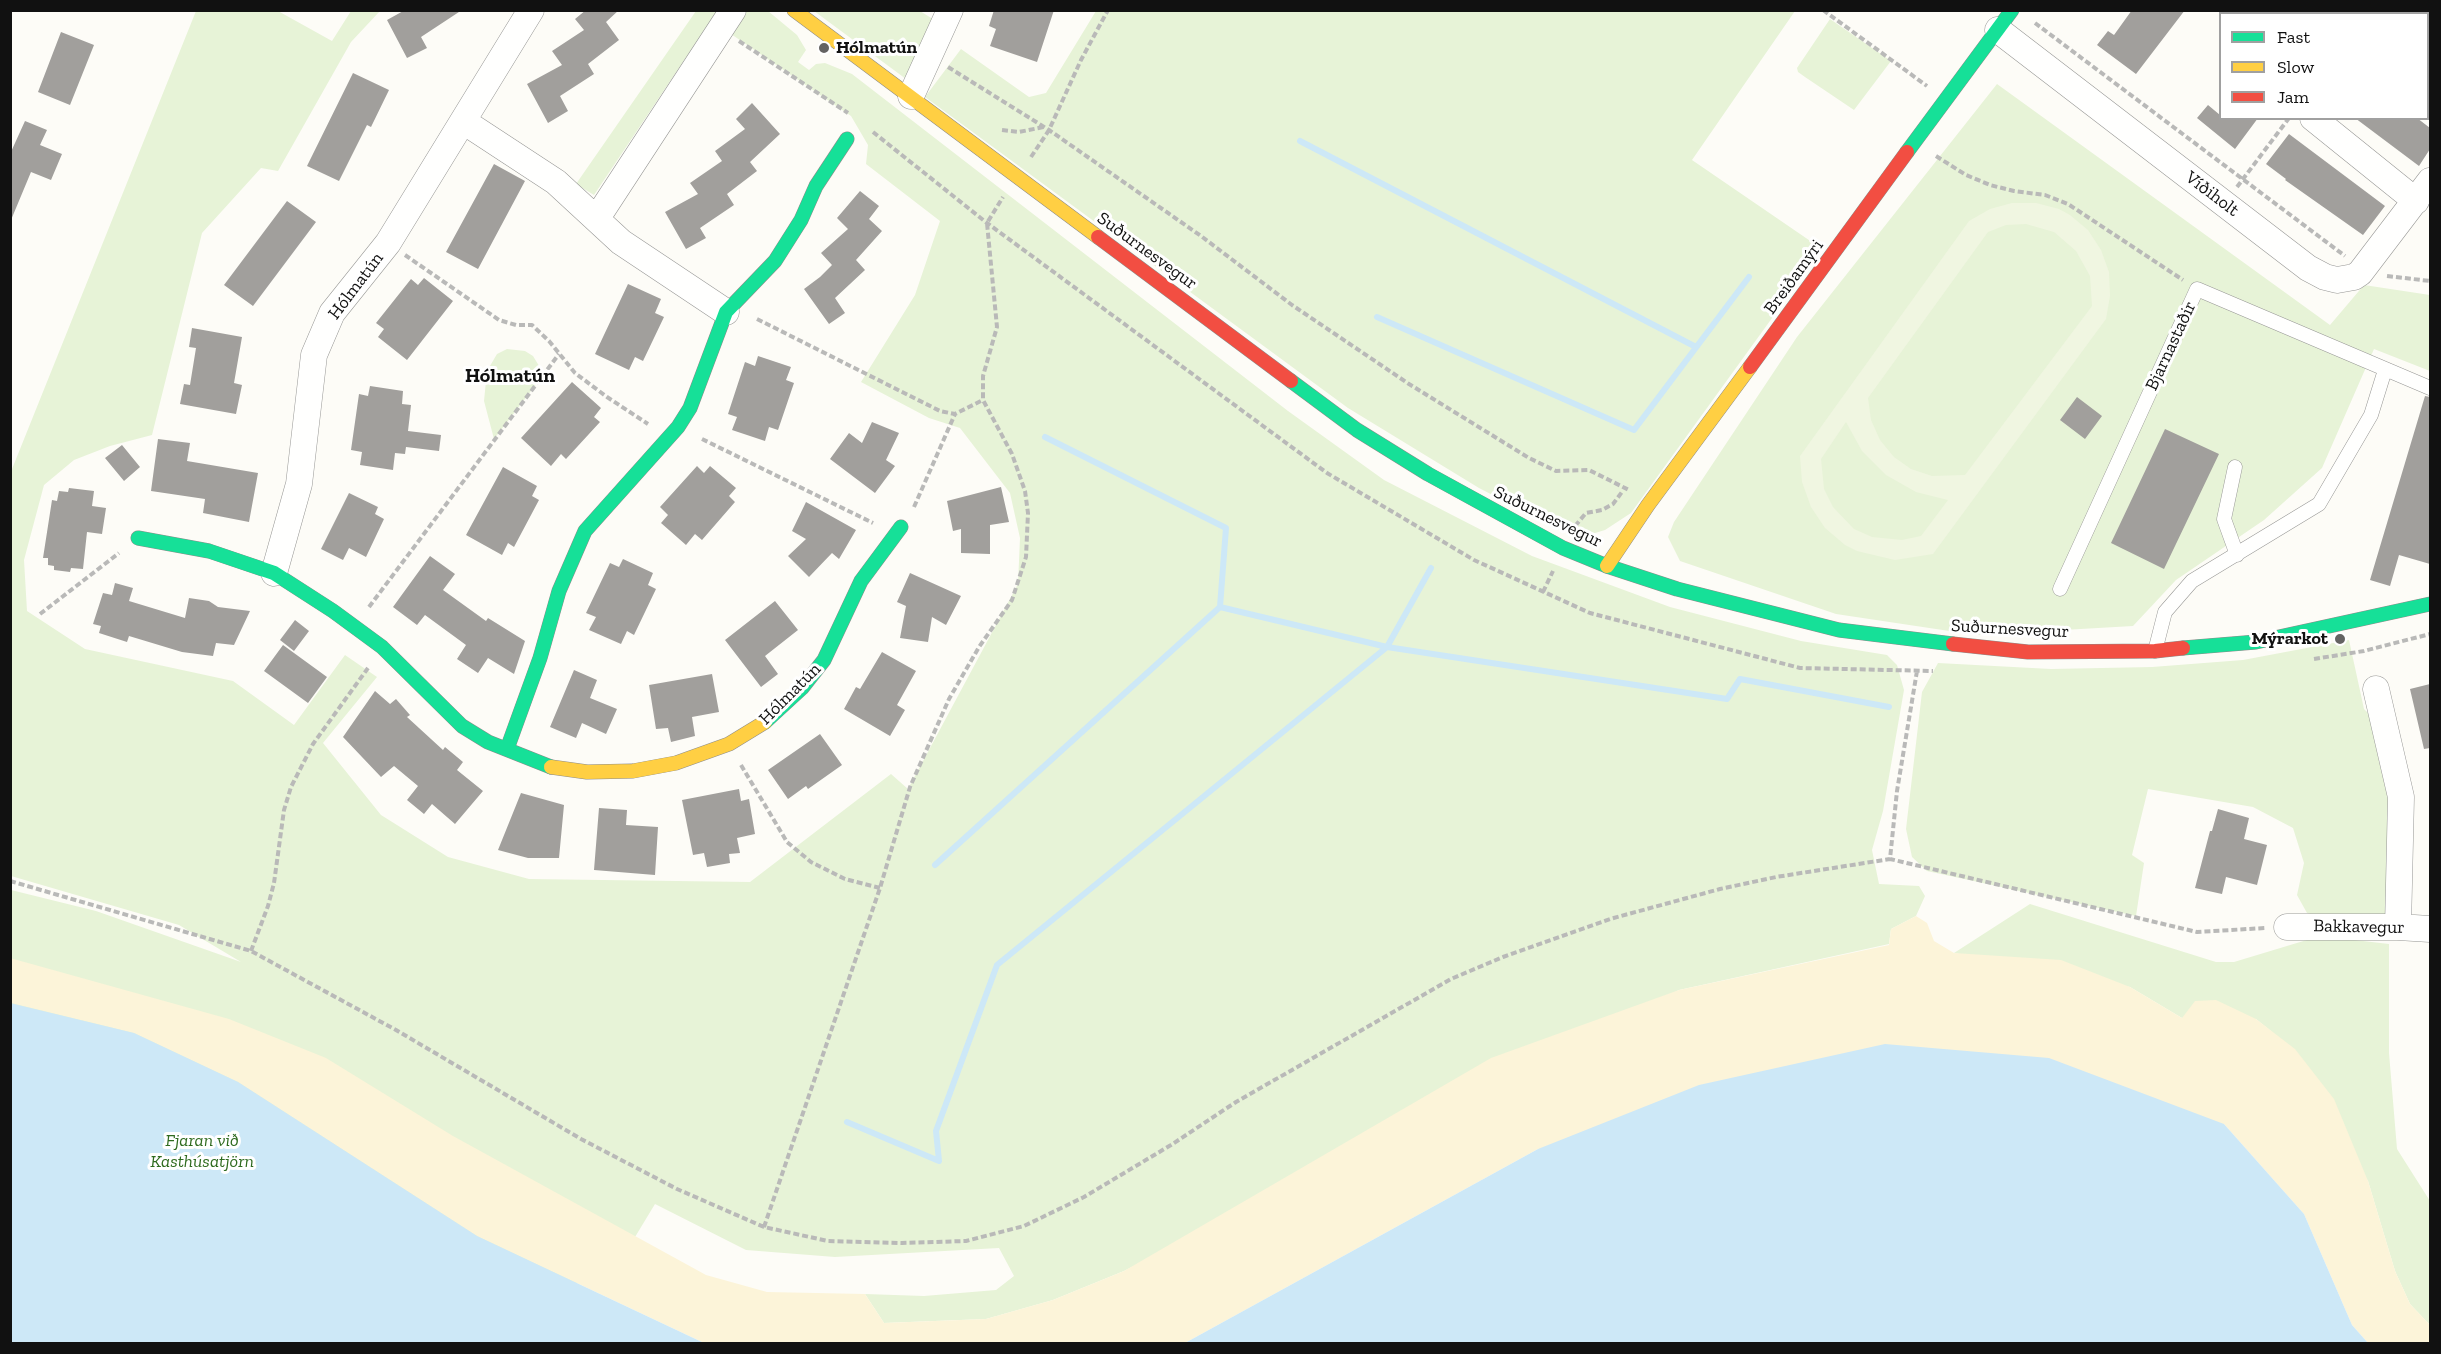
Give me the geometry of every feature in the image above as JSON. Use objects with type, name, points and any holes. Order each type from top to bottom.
[{"type":"street","name":"Hólmatún","points":[[274,573],[299,484],[314,355],[332,313],[388,243],[531,10]]},
{"type":"street","points":[[597,218],[733,10]]},
{"type":"street","name":"Suðurnesvegur","points":[[794,10],[1357,430],[1428,474],[1563,548],[1607,566],[1677,589],[1839,630],[2028,652],[2155,651],[2256,642],[2430,604]]},
{"type":"street","points":[[911,96],[951,10]]},
{"type":"street","name":"Breiðamýri","points":[[1607,566],[1648,505],[2005,20]]},
{"type":"street","name":"Víðiholt","points":[[2005,20],[2225,204],[2317,274],[2337,280],[2354,277],[2364,268],[2423,191],[2316,120]]},
{"type":"street","points":[[463,121],[556,182],[621,242],[729,309]]},
{"type":"street","points":[[507,749],[540,658],[559,591],[585,531],[673,432],[690,408],[729,309],[775,261],[801,220],[816,186],[847,139]]},
{"type":"street","name":"Hólmatún","points":[[138,538],[209,550],[274,573],[382,647],[462,726],[488,742],[548,766],[587,772],[633,771],[676,763],[729,744],[774,715],[802,688],[824,660],[861,581],[898,531]]},
{"type":"street","points":[[2376,690],[2401,797],[2398,927]]},
{"type":"street","name":"Bakkavegur","points":[[2287,927],[2430,929]]},
{"type":"lane","name":"Bjarnastaðir","points":[[2060,589],[2197,289],[2430,388]]},
{"type":"lane","points":[[2155,651],[2165,612],[2192,581],[2319,504],[2371,415],[2385,370]]},
{"type":"lane","points":[[2235,467],[2224,519],[2237,555]]},
{"type":"path","points":[[764,1227],[880,888],[910,787],[949,699],[979,647],[1012,600],[1026,557],[1029,524],[1025,491],[1012,454],[983,400],[983,376],[997,327],[987,222],[1049,130],[1081,60],[1108,10]]},
{"type":"path","points":[[1823,10],[1947,100]]},
{"type":"path","points":[[2033,21],[2355,263],[2378,275],[2430,281]]},
{"type":"path","points":[[929,55],[1049,130],[1201,236],[1292,305],[1408,384],[1529,458],[1556,471],[1589,470],[1625,487],[1648,505]]},
{"type":"path","points":[[1916,93],[1930,75]]},
{"type":"path","points":[[2225,204],[2287,120]]},
{"type":"path","points":[[1915,144],[1966,175],[1990,185],[2045,195],[2068,204],[2197,289]]},
{"type":"path","points":[[388,243],[498,320],[516,325],[532,325],[539,330],[575,373],[607,397],[673,432],[898,531],[912,513],[955,414]]},
{"type":"path","points":[[729,309],[940,411],[955,414],[983,400]]},
{"type":"path","points":[[354,626],[559,354]]},
{"type":"path","points":[[1543,592],[1576,523],[1586,513],[1602,510],[1613,504],[1625,487]]},
{"type":"path","points":[[40,614],[138,538]]},
{"type":"path","points":[[1890,859],[1897,791],[1917,671],[1919,641]]},
{"type":"path","points":[[251,951],[268,906],[277,866],[284,810],[301,765],[313,744],[382,647]]},
{"type":"path","points":[[729,744],[787,842],[811,862],[845,879],[880,888]]},
{"type":"path","points":[[10,881],[251,951],[396,1030],[581,1139],[677,1189],[764,1227],[828,1241],[902,1243],[966,1241],[1024,1226],[1084,1197],[1171,1145],[1236,1102],[1461,974],[1556,937],[1664,903],[1776,877],[1890,859],[2197,932],[2287,927]]},
{"type":"green space","name":"Fjaran við Kasthúsatjörn","points":[[196,11],[278,11],[332,41],[351,11],[380,11],[351,42],[278,171],[261,168],[202,233],[152,435],[110,446],[74,460],[44,485],[24,560],[27,611],[85,649],[233,681],[294,725],[345,655],[377,677],[323,743],[381,815],[448,857],[529,879],[750,882],[891,774],[908,789],[1018,584],[1020,538],[1010,493],[960,428],[929,418],[861,382],[915,295],[940,221],[866,164],[868,145],[851,116],[731,34],[743,11],[768,11],[797,35],[806,50],[798,62],[809,70],[816,64],[825,63],[852,74],[1288,411],[1384,480],[1532,556],[1670,607],[1801,641],[1887,655],[1897,665],[1904,690],[1883,811],[1872,850],[1879,884],[1919,886],[1925,896],[1916,916],[1891,929],[1889,944],[1679,990],[1124,1271],[1053,1300],[986,1319],[884,1323],[865,1294],[924,1296],[996,1290],[1014,1276],[999,1248],[835,1257],[746,1250],[655,1204],[609,1280],[11,1343],[11,890],[96,911],[241,962],[179,925],[11,876],[10,474]]},
{"type":"green space","points":[[696,11],[717,11],[594,195],[576,184]]},
{"type":"green space","points":[[814,11],[920,11],[936,21],[906,79]]},
{"type":"green space","points":[[1096,11],[1795,11],[1692,160],[1822,249],[1631,513],[1605,530],[1585,536],[1562,531],[1479,488],[1348,408],[925,97],[961,49],[1029,97],[1046,93]]},
{"type":"green space","points":[[1830,19],[1891,61],[1854,110],[1798,72],[1797,68]]},
{"type":"green space","points":[[1997,84],[2330,325],[2364,285],[2430,295],[2430,371],[2374,349],[2322,468],[2264,520],[2176,580],[2133,626],[1976,635],[1836,614],[1680,561],[1668,537],[1674,522],[1797,337]]},
{"type":"green space","points":[[2012,203],[2036,203],[2059,209],[2088,230],[2101,250],[2109,272],[2110,296],[2106,319],[1933,554],[1895,560],[1857,551],[1845,545],[1825,528],[1811,507],[1802,482],[1800,456],[1969,221],[1990,209]],"holes":[[[2026,224],[2054,232],[2076,251],[2090,276],[2092,306],[1965,475],[1932,476],[1911,469],[1894,457],[1880,440],[1871,420],[1868,398],[1988,232],[2006,225]],[[1846,422],[1862,451],[1886,475],[1916,492],[1948,500],[1921,536],[1902,540],[1872,537],[1854,529],[1833,507],[1824,489],[1821,459]]]},
{"type":"green space","points":[[507,349],[525,351],[533,356],[544,374],[494,439],[484,401],[487,371],[497,354]]},
{"type":"green space","points":[[2349,640],[2364,709],[2372,717],[2391,790],[2385,916],[2331,920],[2307,913],[2297,895],[2304,863],[2293,828],[2253,807],[2148,789],[2132,855],[2144,863],[2136,916],[1927,871],[1912,857],[1906,829],[1922,692],[1938,663],[2051,669],[2152,667],[2243,660]]},
{"type":"green space","points":[[2030,904],[2216,962],[2234,962],[2320,936],[2389,944],[2389,1053],[2397,1149],[2430,1201],[2430,1325],[2410,1304],[2395,1271],[2368,1181],[2272,1032],[2256,1019],[2182,1018],[2130,987],[1954,953]]},
{"type":"sand","points":[[1916,916],[1927,923],[1934,941],[1954,953],[2061,960],[2130,987],[2182,1018],[2195,1001],[2216,1000],[2256,1019],[2295,1049],[2334,1099],[2368,1181],[2395,1271],[2410,1304],[2430,1325],[2430,1343],[2368,1343],[2352,1325],[2304,1214],[2224,1124],[1538,1149],[1185,1343],[704,1343],[477,1236],[238,1082],[134,1033],[11,1003],[10,958],[229,1019],[326,1058],[453,1136],[706,1275],[767,1292],[865,1294],[884,1323],[986,1319],[1053,1300],[1124,1271],[1491,1058],[1679,990],[1889,945],[1891,929]]},
{"type":"water","points":[[10,1003],[134,1033],[238,1082],[477,1236],[704,1343],[11,1343]]},
{"type":"water","points":[[1885,1044],[2049,1058],[2224,1124],[2304,1214],[2352,1325],[2368,1343],[1185,1343],[1538,1149],[1699,1085]]},
{"type":"building","points":[[405,10],[462,10],[421,37],[427,48],[407,58],[387,20]]},
{"type":"building","points":[[586,10],[619,10],[606,22],[619,40],[588,64],[594,74],[560,96],[568,111],[548,123],[527,84],[562,65],[552,51],[584,30],[575,19]]},
{"type":"building","points":[[994,10],[1054,10],[1037,62],[990,46],[996,29],[989,26]]},
{"type":"building","points":[[2132,10],[2185,10],[2136,74],[2097,45],[2108,31],[2114,35]]},
{"type":"building","points":[[61,32],[94,45],[70,105],[38,92]]},
{"type":"building","points":[[353,73],[389,90],[371,127],[367,125],[339,181],[307,166]]},
{"type":"building","points":[[752,103],[780,134],[750,162],[757,171],[727,194],[734,205],[700,228],[706,238],[686,249],[665,212],[698,194],[690,183],[722,161],[715,151],[745,129],[736,119]]},
{"type":"building","points":[[2208,105],[2219,114],[2219,120],[2257,120],[2235,149],[2197,118]]},
{"type":"building","points":[[2358,120],[2420,120],[2430,128],[2430,149],[2419,166]]},
{"type":"building","points":[[25,121],[47,130],[40,145],[62,154],[51,180],[31,172],[11,220],[10,154]]},
{"type":"building","points":[[2289,134],[2385,206],[2363,235],[2266,164]]},
{"type":"building","points":[[494,164],[525,181],[478,269],[446,252]]},
{"type":"building","points":[[860,191],[879,206],[869,219],[882,231],[856,260],[865,270],[835,298],[845,313],[829,324],[804,289],[832,265],[821,253],[848,229],[837,218]]},
{"type":"building","points":[[287,201],[316,222],[253,306],[224,285]]},
{"type":"building","points":[[424,278],[453,301],[407,360],[378,337],[384,329],[376,323],[411,279],[418,285]]},
{"type":"building","points":[[628,284],[661,299],[655,313],[664,317],[643,361],[635,357],[629,370],[595,354]]},
{"type":"building","points":[[192,328],[242,337],[234,383],[242,385],[236,414],[180,404],[184,384],[190,385],[196,348],[189,347]]},
{"type":"building","points":[[758,356],[791,367],[786,380],[794,383],[778,430],[769,427],[765,441],[732,430],[737,417],[728,414],[745,362],[755,366]]},
{"type":"building","points":[[572,382],[601,408],[594,417],[600,422],[566,459],[561,454],[551,466],[521,438]]},
{"type":"building","points":[[370,386],[403,391],[402,404],[411,405],[408,431],[441,435],[439,451],[406,447],[405,454],[395,453],[393,470],[360,465],[362,452],[351,450],[359,394],[368,396]]},
{"type":"building","points":[[2425,396],[2430,397],[2430,564],[2399,555],[2390,586],[2370,580]]},
{"type":"building","points":[[2077,397],[2102,416],[2085,439],[2060,420]]},
{"type":"building","points":[[872,422],[899,433],[886,460],[895,466],[875,493],[830,459],[849,433],[862,443]]},
{"type":"building","points":[[2165,429],[2219,454],[2164,569],[2111,543]]},
{"type":"building","points":[[158,439],[190,443],[187,461],[258,473],[249,522],[203,513],[205,499],[151,491]]},
{"type":"building","points":[[122,445],[140,467],[124,481],[105,458]]},
{"type":"building","points":[[697,466],[704,473],[710,466],[736,488],[729,496],[735,502],[702,540],[695,534],[686,545],[661,523],[668,515],[660,507]]},
{"type":"building","points":[[503,467],[537,486],[532,496],[539,500],[514,547],[508,543],[502,555],[466,535]]},
{"type":"building","points":[[1001,487],[1009,522],[990,525],[990,554],[961,553],[961,529],[953,531],[947,501]]},
{"type":"building","points":[[69,488],[94,491],[92,506],[106,508],[102,534],[87,532],[83,569],[71,568],[70,572],[54,570],[54,566],[48,565],[48,558],[43,558],[52,500],[57,501],[59,491],[68,492]]},
{"type":"building","points":[[349,493],[378,507],[375,514],[384,519],[366,557],[349,548],[343,560],[321,549]]},
{"type":"building","points":[[806,502],[856,530],[839,559],[832,553],[809,577],[788,556],[806,539],[792,531]]},
{"type":"building","points":[[430,556],[455,574],[443,590],[486,621],[488,618],[525,641],[514,674],[488,658],[478,673],[457,659],[466,645],[425,615],[417,625],[393,607]]},
{"type":"building","points":[[623,559],[653,573],[648,585],[656,589],[634,635],[627,631],[621,644],[589,630],[596,617],[586,613],[610,563],[619,567]]},
{"type":"building","points":[[910,573],[961,596],[946,625],[932,617],[928,642],[900,638],[906,606],[897,602]]},
{"type":"building","points":[[115,583],[133,588],[129,601],[185,618],[189,598],[209,601],[218,607],[250,611],[234,645],[216,643],[213,656],[182,652],[129,636],[127,642],[99,633],[101,626],[93,624],[103,593],[112,595]]},
{"type":"building","points":[[775,601],[798,630],[765,656],[778,674],[761,687],[725,640]]},
{"type":"building","points":[[295,620],[309,631],[294,651],[280,640]]},
{"type":"building","points":[[283,645],[327,677],[308,703],[264,671]]},
{"type":"building","points":[[882,652],[916,671],[897,705],[905,710],[890,736],[844,709],[856,687],[860,689]]},
{"type":"building","points":[[574,670],[597,680],[590,698],[617,709],[606,734],[582,723],[576,738],[550,727]]},
{"type":"building","points":[[712,674],[719,712],[692,717],[695,736],[671,742],[668,728],[656,729],[649,685]]},
{"type":"building","points":[[2430,684],[2430,748],[2424,749],[2410,689]]},
{"type":"building","points":[[375,691],[390,704],[396,699],[410,715],[407,717],[443,750],[445,747],[463,762],[457,770],[483,791],[455,824],[432,804],[424,814],[407,800],[418,786],[394,766],[381,777],[343,737]]},
{"type":"building","points":[[820,734],[842,765],[808,789],[806,786],[788,799],[768,770]]},
{"type":"building","points":[[739,789],[741,801],[749,799],[755,834],[737,838],[740,853],[729,854],[730,863],[707,867],[704,853],[693,855],[682,800]]},
{"type":"building","points":[[521,793],[564,805],[559,858],[528,858],[498,850]]},
{"type":"building","points":[[599,808],[627,810],[626,825],[658,827],[655,875],[594,870]]},
{"type":"building","points":[[2218,809],[2249,818],[2244,839],[2267,845],[2257,885],[2226,877],[2222,894],[2195,888]]},
{"type":"waterway","points":[[1300,141],[1696,347]]},
{"type":"waterway","points":[[1377,317],[1634,430],[1749,277]]},
{"type":"waterway","points":[[1045,437],[1226,528],[1220,607]]},
{"type":"waterway","points":[[847,1122],[939,1161],[936,1131],[997,965],[1387,647],[1431,568]]},
{"type":"waterway","points":[[935,865],[1220,607],[1387,647],[1727,699],[1740,679],[1889,707]]},
{"type":"traffic: fast","points":[[1907,152],[2012,10]]},
{"type":"traffic: fast","points":[[507,749],[540,658],[559,591],[585,531],[678,427],[690,408],[726,312],[775,261],[801,220],[816,186],[847,139]]},
{"type":"traffic: fast","points":[[1291,381],[1357,430],[1428,474],[1563,548],[1607,566],[1677,589],[1839,630],[1953,644]]},
{"type":"traffic: fast","points":[[765,722],[802,688],[824,660],[861,581],[901,527]]},
{"type":"traffic: fast","points":[[138,538],[209,551],[274,573],[333,611],[382,647],[462,726],[488,742],[551,767]]},
{"type":"traffic: fast","points":[[2183,648],[2256,642],[2430,604]]},
{"type":"traffic: slow","points":[[794,10],[1098,237]]},
{"type":"traffic: slow","points":[[1607,566],[1648,505],[1750,367]]},
{"type":"traffic: slow","points":[[551,767],[587,772],[633,771],[676,763],[729,744],[765,722]]},
{"type":"traffic: jam","points":[[1750,367],[1907,152]]},
{"type":"traffic: jam","points":[[1098,237],[1291,381]]},
{"type":"traffic: jam","points":[[1953,644],[2028,652],[2155,651],[2183,648]]},
{"type":"place","name":"Hólmatún","points":[[824,48]]},
{"type":"place","name":"Mýrarkot","points":[[2340,639]]},
{"type":"district","name":"Hólmatún","points":[[510,376]]}]
